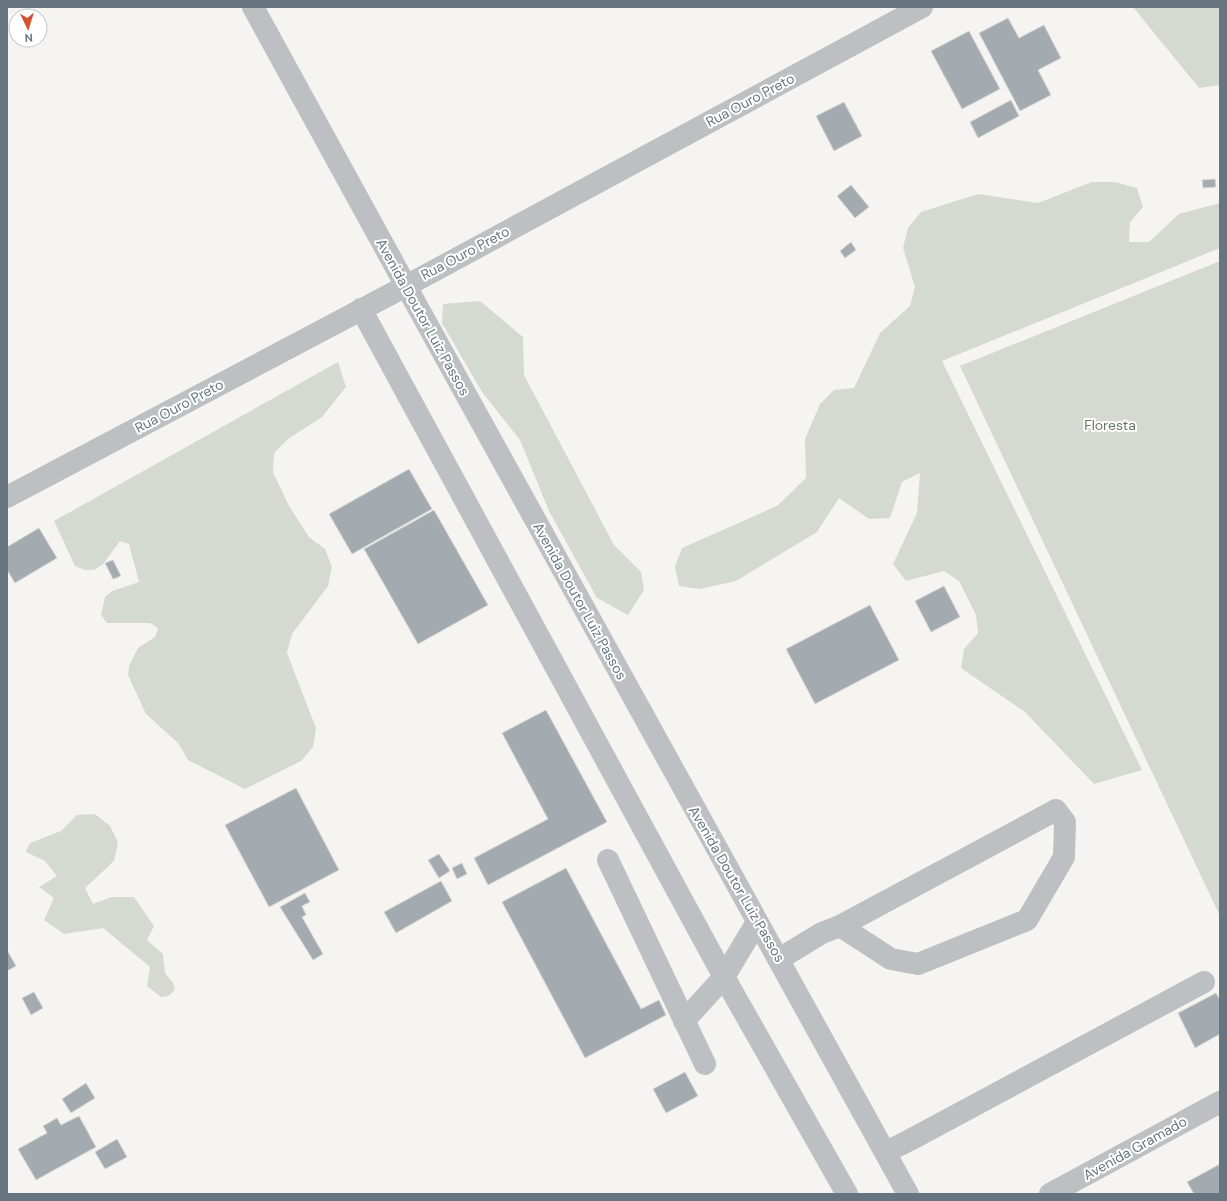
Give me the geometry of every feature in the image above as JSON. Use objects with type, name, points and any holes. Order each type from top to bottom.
[{"type":"street","name":"Avenida Doutor Luiz Passos","points":[[254,7],[756,922],[779,959],[908,1194]]},
{"type":"street","name":"Rua Ouro Preto","points":[[7,497],[406,286],[922,7]]},
{"type":"street","points":[[361,309],[724,977],[843,1192]]},
{"type":"street","points":[[779,959],[822,933],[840,926],[1056,810],[1065,822],[1064,858],[1027,920],[918,964],[891,959],[840,926]]},
{"type":"street","points":[[608,860],[705,1064]]},
{"type":"street","points":[[684,1021],[724,977],[756,922]]},
{"type":"street","points":[[886,1152],[1204,982]]},
{"type":"street","name":"Avenida Gramado","points":[[1050,1194],[1220,1102]]},
{"type":"green space","points":[[1133,7],[1220,7],[1220,85],[1199,88]]},
{"type":"green space","points":[[1092,182],[1115,182],[1137,188],[1143,207],[1130,222],[1129,242],[1149,242],[1179,214],[1220,203],[1220,248],[942,361],[1142,770],[1094,784],[1025,712],[961,668],[964,649],[978,633],[976,615],[959,581],[944,571],[906,581],[893,564],[917,513],[920,473],[902,482],[890,518],[869,519],[839,498],[817,532],[736,581],[700,589],[679,586],[675,567],[682,548],[777,506],[806,478],[805,439],[820,404],[834,390],[854,388],[880,333],[910,306],[915,287],[903,248],[908,228],[921,212],[978,194],[1038,203]]},
{"type":"green space","name":"Floresta","points":[[1220,261],[1220,916],[960,366]]},
{"type":"green space","points":[[480,301],[523,337],[524,375],[614,545],[641,572],[644,590],[628,615],[597,598],[549,511],[520,440],[482,392],[442,323],[443,304]]},
{"type":"green space","points":[[338,362],[346,387],[322,417],[288,439],[274,453],[273,472],[289,506],[309,537],[325,549],[332,567],[328,586],[292,634],[287,653],[316,728],[313,747],[301,761],[245,789],[188,760],[178,743],[146,714],[128,675],[129,666],[138,648],[155,637],[158,628],[150,623],[107,623],[101,615],[105,597],[112,591],[139,582],[129,544],[120,541],[103,564],[94,570],[85,570],[75,566],[54,521]]},
{"type":"green space","points":[[95,814],[110,826],[118,842],[114,861],[85,888],[93,904],[111,897],[134,897],[154,926],[147,940],[163,954],[165,973],[173,983],[175,990],[168,996],[161,997],[147,986],[150,967],[103,928],[64,934],[44,920],[54,898],[39,887],[57,876],[45,861],[26,852],[30,843],[61,831],[77,815]]},
{"type":"building","points":[[1008,18],[1019,38],[1044,25],[1061,58],[1038,70],[1051,95],[1020,111],[979,33]]},
{"type":"building","points":[[969,31],[1000,89],[962,109],[931,51]]},
{"type":"building","points":[[1011,100],[1019,116],[978,138],[970,122]]},
{"type":"building","points":[[844,102],[862,136],[834,151],[816,116]]},
{"type":"building","points":[[1215,179],[1216,187],[1203,188],[1202,180]]},
{"type":"building","points":[[851,185],[869,207],[855,218],[837,196]]},
{"type":"building","points":[[851,242],[856,250],[845,258],[840,251]]},
{"type":"building","points":[[409,469],[432,509],[352,554],[329,514]]},
{"type":"building","points":[[434,510],[488,605],[418,644],[364,549]]},
{"type":"building","points":[[39,528],[57,558],[15,583],[7,570],[7,547]]},
{"type":"building","points":[[113,560],[121,576],[113,579],[105,563]]},
{"type":"building","points":[[944,586],[960,617],[931,632],[915,601]]},
{"type":"building","points":[[870,605],[899,660],[815,704],[786,649]]},
{"type":"building","points":[[546,710],[607,822],[488,885],[474,858],[548,819],[502,733]]},
{"type":"building","points":[[296,788],[339,870],[269,907],[225,825]]},
{"type":"building","points":[[439,854],[450,871],[439,878],[428,860]]},
{"type":"building","points":[[462,863],[467,874],[457,879],[452,868]]},
{"type":"building","points":[[566,868],[641,1009],[659,1000],[666,1015],[585,1058],[502,902]]},
{"type":"building","points":[[441,881],[452,901],[396,933],[384,912]]},
{"type":"building","points":[[305,893],[310,902],[302,906],[306,915],[302,917],[323,954],[313,960],[280,907]]},
{"type":"building","points":[[7,950],[16,966],[7,971]]},
{"type":"building","points":[[34,992],[43,1008],[31,1015],[22,998]]},
{"type":"building","points":[[1216,993],[1220,1000],[1220,1034],[1195,1048],[1178,1013]]},
{"type":"building","points":[[685,1072],[698,1096],[666,1113],[653,1089]]},
{"type":"building","points":[[86,1083],[95,1098],[71,1113],[62,1099]]},
{"type":"building","points":[[79,1116],[96,1147],[36,1180],[18,1149],[47,1133],[43,1126],[57,1118],[61,1125]]},
{"type":"building","points":[[117,1139],[127,1157],[105,1169],[95,1152]]},
{"type":"building","points":[[1220,1164],[1220,1194],[1194,1194],[1187,1182]]}]
